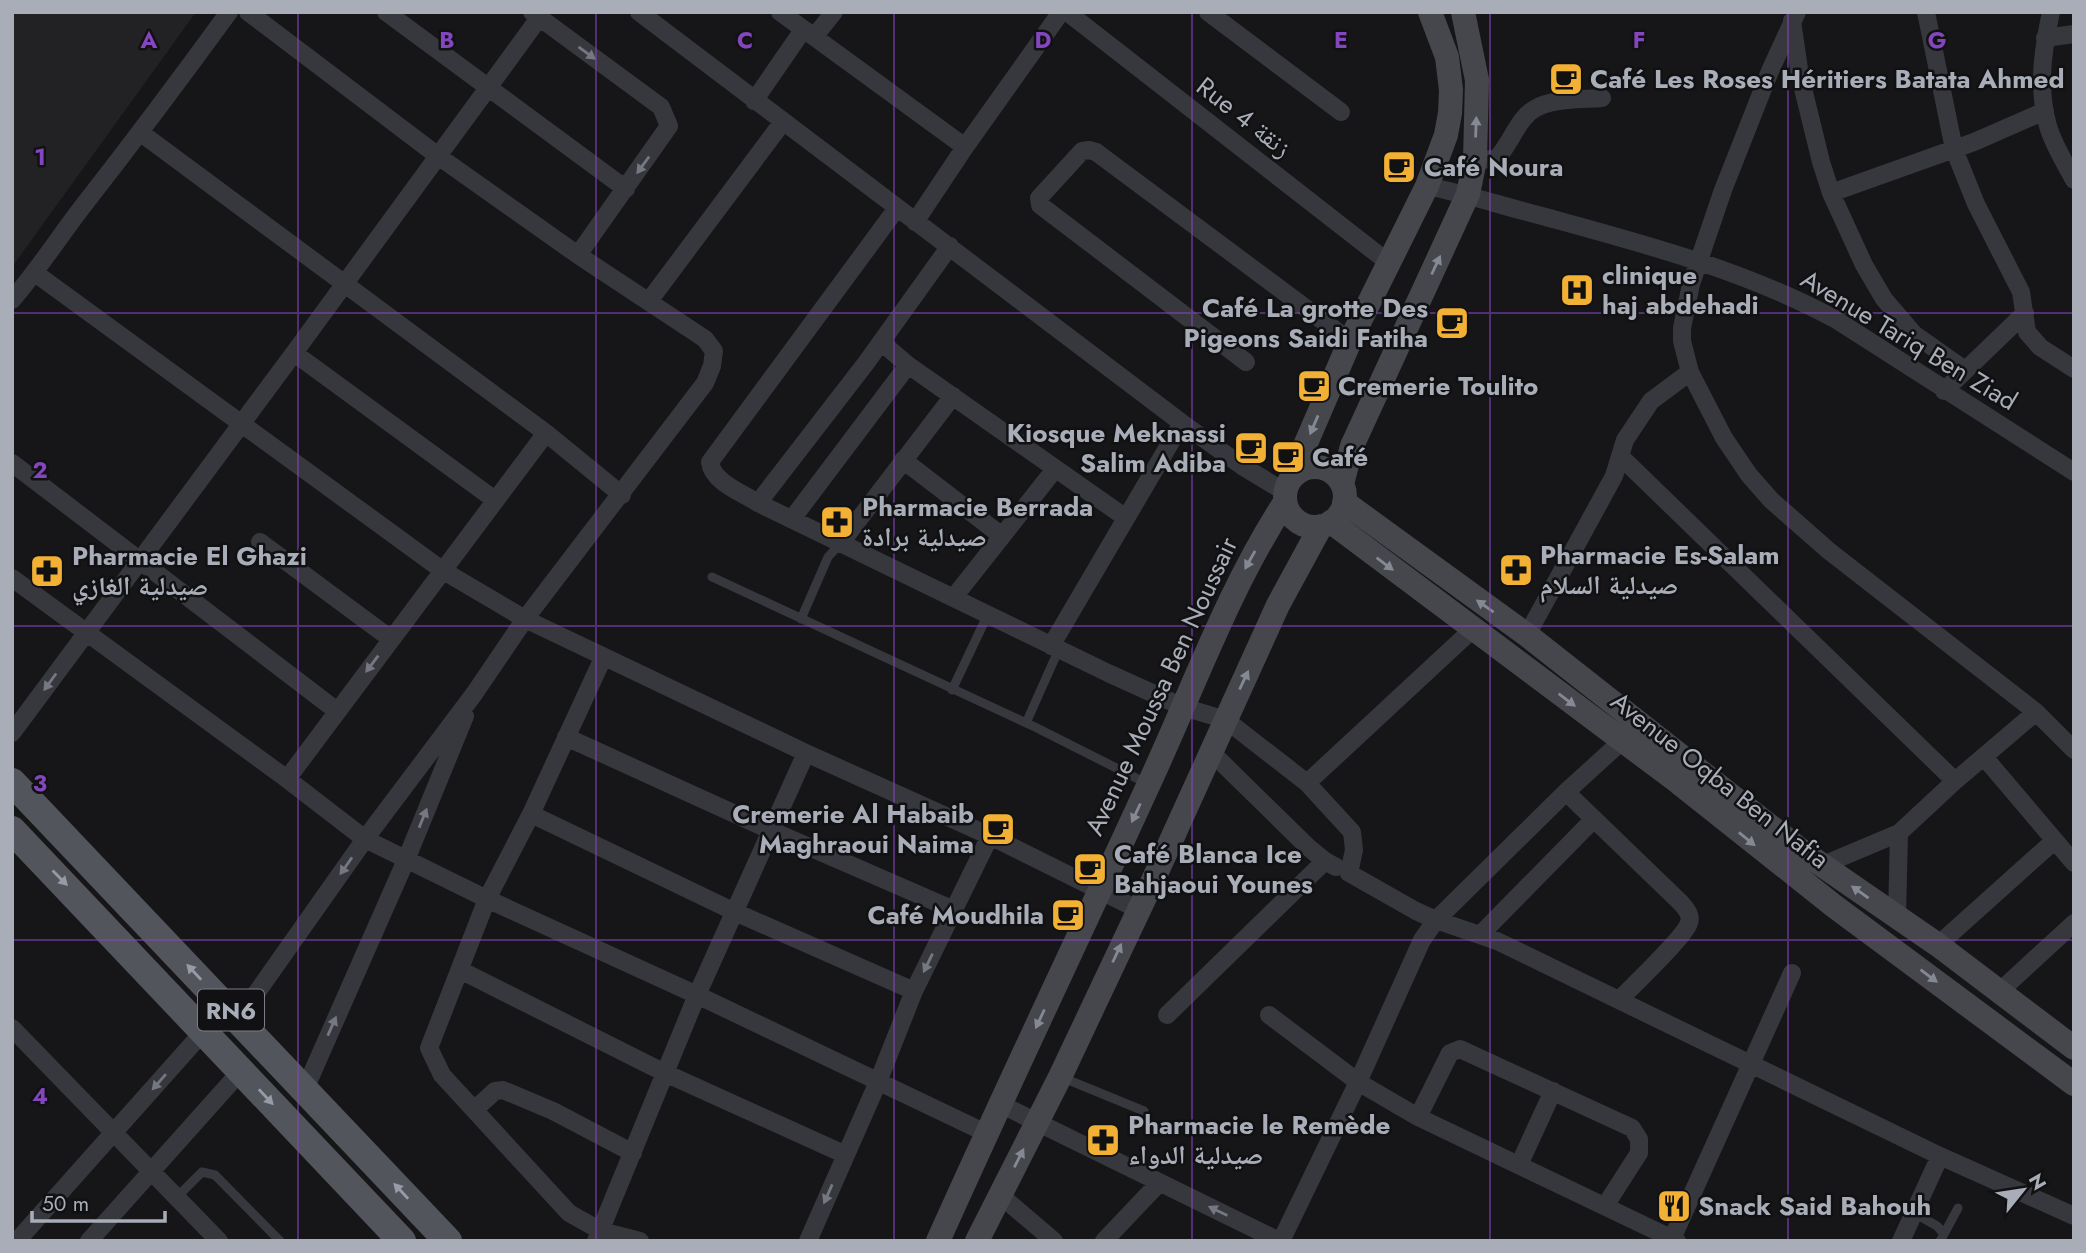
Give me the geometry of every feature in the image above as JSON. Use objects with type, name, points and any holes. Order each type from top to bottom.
[{"type":"main road","name":"RN6","points":[[12,782],[448,1241]]},
{"type":"main road","name":"RN6","points":[[12,830],[402,1241]]},
{"type":"street","points":[[12,300],[36,273],[81,208],[229,12]]},
{"type":"street","points":[[239,1019],[365,839],[474,694],[525,619],[705,383],[712,366],[714,351],[705,339],[438,156],[248,12]]},
{"type":"street","points":[[386,12],[626,189]]},
{"type":"street","points":[[639,12],[782,123],[950,246],[1182,423],[1242,466],[1287,491]]},
{"type":"street","points":[[780,12],[965,147]]},
{"type":"street","points":[[754,101],[808,34],[834,12]]},
{"type":"street","points":[[915,222],[1061,12]]},
{"type":"street","name":"Rue 4 زنقة","points":[[1067,12],[1389,263]]},
{"type":"street","points":[[1208,12],[1341,112]]},
{"type":"street","name":"Avenue Moussa Ben Noussair","points":[[938,1241],[1149,785],[1241,576],[1287,491],[1350,341],[1427,186],[1446,135],[1451,90],[1447,57],[1430,12]]},
{"type":"street","points":[[981,1239],[1000,1195],[1060,1077],[1279,605],[1334,509],[1352,446],[1468,194],[1475,160],[1477,80],[1463,12]]},
{"type":"street","points":[[1926,12],[1954,149],[1976,204],[2021,292],[2027,332],[2032,340],[2074,369]]},
{"type":"street","points":[[2051,12],[2045,38],[2041,93],[2048,128],[2074,180]]},
{"type":"street","points":[[12,733],[345,285],[489,87],[536,15],[661,107],[669,126],[579,255]]},
{"type":"street","points":[[1794,17],[1803,88],[1831,193],[1864,265],[1884,299],[1914,334],[1965,370]]},
{"type":"street","points":[[1794,17],[1723,190],[1685,307],[1682,341],[1690,372],[1724,438],[1749,475],[1771,500],[1829,551],[2036,712],[2074,750]]},
{"type":"street","points":[[2045,38],[2074,34]]},
{"type":"street","points":[[1475,160],[1496,159],[1524,117],[1532,110],[1545,104],[1602,98]]},
{"type":"street","points":[[1831,193],[1954,149],[2045,111]]},
{"type":"street","points":[[649,301],[782,123]]},
{"type":"street","points":[[141,132],[546,433],[622,495]]},
{"type":"street","points":[[1246,362],[1040,205],[1040,198],[1082,150],[1096,152],[1350,341]]},
{"type":"street","name":"Avenue Tariq Ben Ziad","points":[[1427,186],[1468,194],[1608,234],[1796,298],[1835,319],[2074,472]]},
{"type":"street","points":[[897,208],[710,462],[716,477],[758,503],[1055,648],[1183,707],[1226,720],[1307,783],[1352,832],[1354,850],[1349,873]]},
{"type":"street","points":[[758,503],[881,342],[950,246]]},
{"type":"street","points":[[36,273],[442,570],[525,619],[806,753],[990,836],[1137,909]]},
{"type":"street","points":[[1944,391],[2025,313]]},
{"type":"street","points":[[881,342],[908,365],[1126,518]]},
{"type":"street","points":[[294,353],[495,500]]},
{"type":"street","points":[[792,519],[908,365]]},
{"type":"street","points":[[1527,635],[1614,476],[1625,440],[1651,401],[1690,372]]},
{"type":"street","points":[[841,544],[953,396]]},
{"type":"street","points":[[1055,648],[1182,423]]},
{"type":"street","points":[[287,779],[546,433]]},
{"type":"street","points":[[1620,456],[1955,781]]},
{"type":"street","points":[[904,460],[1002,536]]},
{"type":"street","points":[[12,463],[337,711]]},
{"type":"street","points":[[1318,467],[1336,476],[1334,509],[1302,524],[1288,511],[1287,491],[1308,468],[1318,467]]},
{"type":"street","points":[[954,597],[1055,469]]},
{"type":"street","name":"Avenue Oqba Ben Nafia","points":[[1334,509],[1473,629],[1835,906],[2074,1084]]},
{"type":"street","name":"Avenue Oqba Ben Nafia","points":[[1334,509],[1527,635],[1764,822],[1938,945],[2074,1048]]},
{"type":"street","points":[[260,542],[391,639]]},
{"type":"street","points":[[12,578],[365,839],[986,1133]]},
{"type":"street","points":[[1307,783],[1473,629]]},
{"type":"street","points":[[603,658],[531,814],[488,899],[429,1048],[442,1075],[569,1213],[598,1236],[639,1241]]},
{"type":"street","points":[[305,1089],[406,860],[474,694]]},
{"type":"street","points":[[1823,865],[1899,833],[2036,712]]},
{"type":"street","points":[[566,737],[954,910]]},
{"type":"street","points":[[1000,1104],[1280,1241],[1358,1082],[1422,940],[1436,920],[1622,741]]},
{"type":"street","points":[[598,1236],[697,995],[806,753]]},
{"type":"street","points":[[1212,753],[1325,861],[1416,911],[1480,935],[1940,1156],[2074,1216]]},
{"type":"street","points":[[1984,757],[2074,863]]},
{"type":"street","points":[[1566,792],[1681,904],[1690,916],[1690,921],[1679,937],[1619,1000]]},
{"type":"street","points":[[531,814],[735,912],[914,991]]},
{"type":"street","points":[[1480,935],[1594,819]]},
{"type":"street","points":[[1897,917],[1899,833]]},
{"type":"street","points":[[808,1241],[878,1082],[914,991],[990,836]]},
{"type":"street","points":[[1938,945],[2054,841]]},
{"type":"street","points":[[1167,1015],[1325,861]]},
{"type":"street","points":[[1999,992],[2074,923]]},
{"type":"street","points":[[460,970],[665,1073],[846,1155]]},
{"type":"street","points":[[1269,1015],[1358,1082],[1418,1117],[1674,1240],[1792,974]]},
{"type":"street","points":[[12,1028],[219,1241]]},
{"type":"street","points":[[17,1241],[204,1031]]},
{"type":"street","points":[[1418,1117],[1450,1053],[1460,1049],[1632,1128],[1639,1139],[1639,1153],[1605,1206]]},
{"type":"street","points":[[89,1241],[241,1071]]},
{"type":"street","points":[[474,1110],[495,1091],[503,1090],[553,1111],[633,1153]]},
{"type":"street","points":[[1519,1165],[1553,1091]]},
{"type":"street","points":[[1901,1241],[1940,1156]]},
{"type":"street","points":[[1104,1241],[1159,1183]]},
{"type":"street","points":[[1000,1195],[1054,1241]]},
{"type":"lane","points":[[800,620],[828,557],[841,544]]},
{"type":"lane","points":[[712,577],[1026,723],[1149,785]]},
{"type":"lane","points":[[951,690],[988,614]]},
{"type":"lane","points":[[1026,723],[1055,648]]},
{"type":"lane","points":[[1060,1077],[1144,1111]]},
{"type":"lane","points":[[176,1198],[202,1172],[215,1175],[280,1241]]},
{"type":"lane","points":[[1942,1237],[1958,1208]]},
{"type":"lane","points":[[1914,1213],[1937,1226],[1942,1237]]},
{"type":"shaded area","points":[[12,12],[196,12],[12,267]]},
{"type":"place","name":"Café Les Roses Héritiers Batata Ahmed","points":[[1566,79]]},
{"type":"place","name":"Café Noura","points":[[1399,167]]},
{"type":"place","name":"clinique haj abdehadi","points":[[1577,290]]},
{"type":"place","name":"Café La grotte Des Pigeons Saidi Fatiha","points":[[1452,323]]},
{"type":"place","name":"Cremerie Toulito","points":[[1314,386]]},
{"type":"place","name":"Kiosque Meknassi Salim Adiba","points":[[1251,448]]},
{"type":"place","name":"Café","points":[[1288,457]]},
{"type":"place","name":"Pharmacie Berrada صيدلية برادة","points":[[837,522]]},
{"type":"place","name":"Pharmacie Es-Salam صيدلية السلام","points":[[1516,570]]},
{"type":"place","name":"Pharmacie El Ghazi صيدلية الغازي","points":[[47,571]]},
{"type":"place","name":"Cremerie Al Habaib Maghraoui Naima","points":[[998,829]]},
{"type":"place","name":"Café Blanca Ice Bahjaoui Younes","points":[[1090,869]]},
{"type":"place","name":"Café Moudhila","points":[[1068,915]]},
{"type":"place","name":"Pharmacie le Remède صيدلية الدواء","points":[[1103,1140]]},
{"type":"place","name":"Snack Said Bahouh","points":[[1674,1206]]}]
